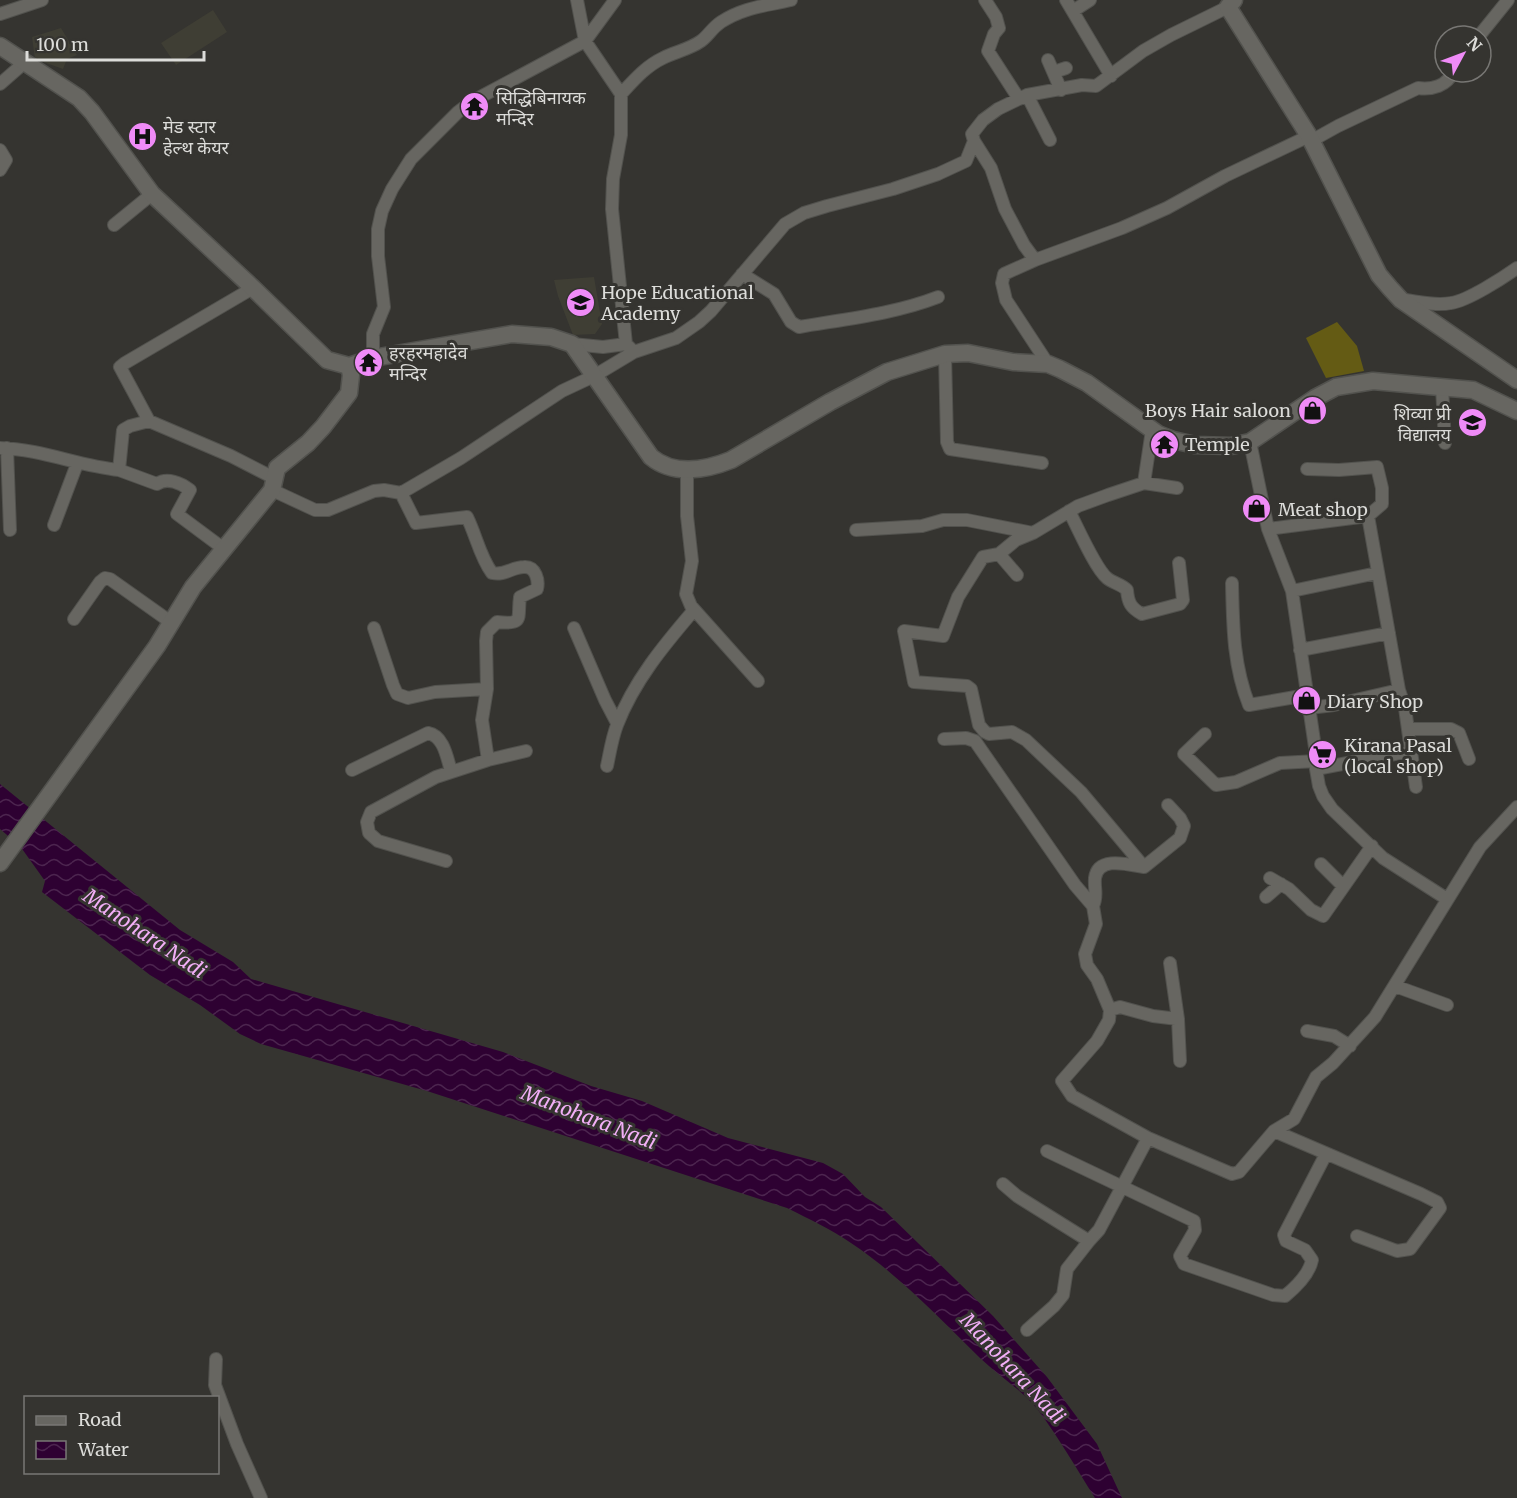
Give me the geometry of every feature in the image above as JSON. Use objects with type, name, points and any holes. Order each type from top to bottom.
[{"type":"main road","points":[[1231,3],[1310,138],[1380,275],[1401,300],[1517,380]]},
{"type":"main road","points":[[0,46],[79,98],[92,112],[152,195],[327,360],[349,366],[373,358],[512,334],[551,337],[572,344],[651,457],[658,463],[671,467],[696,470],[732,460],[830,402],[887,372],[945,354],[969,353],[1013,362],[1048,364],[1087,383],[1152,430],[1173,440],[1195,445],[1231,446],[1250,442],[1315,398],[1336,387],[1373,381],[1473,390],[1517,411]]},
{"type":"main road","points":[[0,863],[172,623],[193,587],[273,484],[277,468],[308,443],[349,393],[351,375],[349,366]]},
{"type":"street","points":[[0,14],[42,0]]},
{"type":"street","points":[[577,0],[585,41],[621,94],[621,135],[613,179],[612,209],[630,348]]},
{"type":"street","points":[[373,358],[373,334],[384,307],[378,256],[378,229],[382,211],[392,189],[411,159],[471,102],[585,41],[615,0]]},
{"type":"street","points":[[621,94],[647,67],[661,58],[703,40],[709,31],[722,21],[753,8],[791,0]]},
{"type":"street","points":[[985,0],[996,17],[999,28],[994,34],[988,51],[1023,97],[1050,140]]},
{"type":"street","points":[[1090,0],[1069,5],[1111,76]]},
{"type":"street","points":[[1489,24],[1509,0]]},
{"type":"street","points":[[1035,260],[1024,245],[1005,209],[991,168],[974,141],[972,134],[982,120],[1023,97],[1082,85],[1096,86],[1152,46],[1231,3]]},
{"type":"street","points":[[1048,60],[1060,70],[1061,90]]},
{"type":"street","points":[[0,84],[24,63]]},
{"type":"street","points":[[1048,364],[1006,300],[1002,283],[1004,274],[1167,208],[1225,176],[1418,88],[1428,89],[1443,84]]},
{"type":"street","points":[[572,344],[630,348],[676,338],[711,311],[785,224],[804,213],[893,189],[966,162],[974,141]]},
{"type":"street","points":[[0,150],[6,159],[0,170]]},
{"type":"street","points":[[114,225],[152,195]]},
{"type":"street","points":[[1401,300],[1435,304],[1455,303],[1517,268]]},
{"type":"street","points":[[742,274],[774,294],[791,322],[799,327],[877,315],[919,305],[938,297]]},
{"type":"street","points":[[149,421],[120,367],[253,288]]},
{"type":"street","points":[[119,470],[123,430],[149,421],[231,456],[315,510],[328,510],[374,491],[401,493],[461,458],[562,391],[594,376],[630,348]]},
{"type":"street","points":[[945,354],[947,442],[950,449],[1042,463]]},
{"type":"street","points":[[1442,387],[1446,443]]},
{"type":"street","points":[[1144,483],[1152,430]]},
{"type":"street","points":[[1250,442],[1268,529],[1292,591],[1319,786],[1328,803],[1383,858],[1447,898]]},
{"type":"street","points":[[10,530],[3,448],[22,449],[93,468],[119,470],[157,484],[160,481],[170,480],[187,487],[190,490],[177,514],[224,549]]},
{"type":"street","points":[[54,525],[77,464]]},
{"type":"street","points":[[1268,529],[1368,516],[1382,504],[1382,488],[1377,467],[1339,470],[1307,469]]},
{"type":"street","points":[[687,469],[687,516],[692,561],[686,594],[694,610],[758,681]]},
{"type":"street","points":[[1177,488],[1144,483],[1069,511],[1033,533],[1016,540],[999,554],[983,557],[958,597],[943,636],[904,631],[914,682],[967,686],[971,689],[980,736],[1075,885],[1093,906],[1096,924],[1085,954],[1087,964],[1110,1010],[1109,1020],[1097,1041],[1062,1081],[1072,1096],[1148,1138],[1232,1174],[1239,1172],[1274,1131],[1294,1119],[1316,1077],[1350,1046],[1376,1017],[1480,847],[1517,807]]},
{"type":"street","points":[[401,493],[416,523],[467,517],[475,532],[485,564],[492,573],[500,575],[525,567],[530,568],[536,575],[537,589],[520,597],[520,615],[516,620],[510,624],[497,622],[487,632],[487,689],[482,720],[488,760]]},
{"type":"street","points":[[1069,511],[1093,557],[1107,578],[1127,590],[1128,602],[1134,610],[1142,614],[1180,604],[1183,600],[1179,563]]},
{"type":"street","points":[[1368,516],[1408,729],[1416,787]]},
{"type":"street","points":[[856,530],[922,526],[943,520],[955,520],[1033,533]]},
{"type":"street","points":[[999,554],[1017,575]]},
{"type":"street","points":[[1292,591],[1377,573]]},
{"type":"street","points":[[74,619],[105,578],[110,579],[172,623]]},
{"type":"street","points":[[1232,583],[1233,638],[1241,685],[1249,705],[1307,695]]},
{"type":"street","points":[[607,766],[617,723],[631,694],[662,647],[694,610]]},
{"type":"street","points":[[374,628],[393,685],[397,694],[402,697],[408,698],[435,692],[487,689]]},
{"type":"street","points":[[574,628],[617,723]]},
{"type":"street","points":[[1300,651],[1389,633]]},
{"type":"street","points":[[1309,708],[1334,705],[1399,690]]},
{"type":"street","points":[[1408,729],[1451,729],[1459,733],[1469,759]]},
{"type":"street","points":[[944,739],[1012,732],[1026,740],[1081,792],[1144,867]]},
{"type":"street","points":[[352,770],[428,733],[440,740],[451,771]]},
{"type":"street","points":[[1205,734],[1184,754],[1216,785],[1236,782],[1280,763],[1317,765],[1411,752]]},
{"type":"street","points":[[446,861],[378,842],[369,833],[367,822],[371,812],[451,771],[526,751]]},
{"type":"street","points":[[1093,906],[1097,898],[1095,877],[1101,868],[1114,862],[1144,867],[1180,838],[1184,826],[1168,805]]},
{"type":"street","points":[[1266,897],[1276,881],[1323,916],[1372,846]]},
{"type":"street","points":[[1322,864],[1343,886]]},
{"type":"street","points":[[1170,963],[1178,1019],[1180,1061]]},
{"type":"street","points":[[1395,986],[1447,1005]]},
{"type":"street","points":[[1110,1010],[1120,1006],[1153,1016],[1178,1019]]},
{"type":"street","points":[[1306,1031],[1334,1036],[1350,1046]]},
{"type":"street","points":[[1274,1131],[1420,1194],[1437,1202],[1440,1208],[1410,1249],[1397,1251],[1358,1236]]},
{"type":"street","points":[[1027,1330],[1063,1295],[1068,1269],[1099,1230],[1148,1138]]},
{"type":"street","points":[[1047,1151],[1194,1221],[1195,1230],[1180,1257],[1184,1264],[1273,1295],[1285,1296],[1303,1278],[1312,1260],[1305,1250],[1286,1241],[1284,1235],[1326,1154]]},
{"type":"street","points":[[1003,1184],[1017,1196],[1089,1241]]},
{"type":"street","points":[[216,1359],[215,1385],[237,1444],[261,1498]]},
{"type":"shaded area","points":[[213,10],[227,32],[176,65],[161,43]]},
{"type":"shaded area","points":[[61,28],[77,55],[67,59],[63,69],[35,59],[32,37]]},
{"type":"shaded area","name":"Hope Educational Academy","points":[[594,277],[602,324],[595,334],[573,335],[554,280]]},
{"type":"shaded area","points":[[1337,322],[1357,346],[1364,371],[1326,378],[1306,338]]},
{"type":"water","name":"Manohara Nadi","points":[[0,784],[180,930],[233,962],[251,979],[503,1052],[591,1086],[642,1101],[728,1138],[823,1163],[843,1174],[865,1197],[881,1207],[993,1316],[1047,1377],[1097,1444],[1122,1498],[1095,1498],[1053,1431],[1032,1403],[980,1358],[886,1269],[869,1255],[820,1224],[787,1208],[427,1091],[261,1044],[240,1034],[200,1005],[150,975],[42,892],[45,881],[20,846],[0,829]]},
{"type":"place","name":"सिद्धिबिनायक मन्दिर","points":[[475,107]]},
{"type":"place","name":"मेड स्टार हेल्थ केयर","points":[[142,136]]},
{"type":"place","name":"Hope Educational Academy","points":[[580,302]]},
{"type":"place","name":"हरहरमहादेव मन्दिर","points":[[368,362]]},
{"type":"place","name":"Boys Hair saloon","points":[[1312,410]]},
{"type":"place","name":"शिव्या प्री विद्यालय","points":[[1472,423]]},
{"type":"place","name":"Temple","points":[[1164,444]]},
{"type":"place","name":"Meat shop","points":[[1257,509]]},
{"type":"place","name":"Diary Shop","points":[[1306,701]]},
{"type":"place","name":"Kirana Pasal (local shop)","points":[[1323,755]]}]
